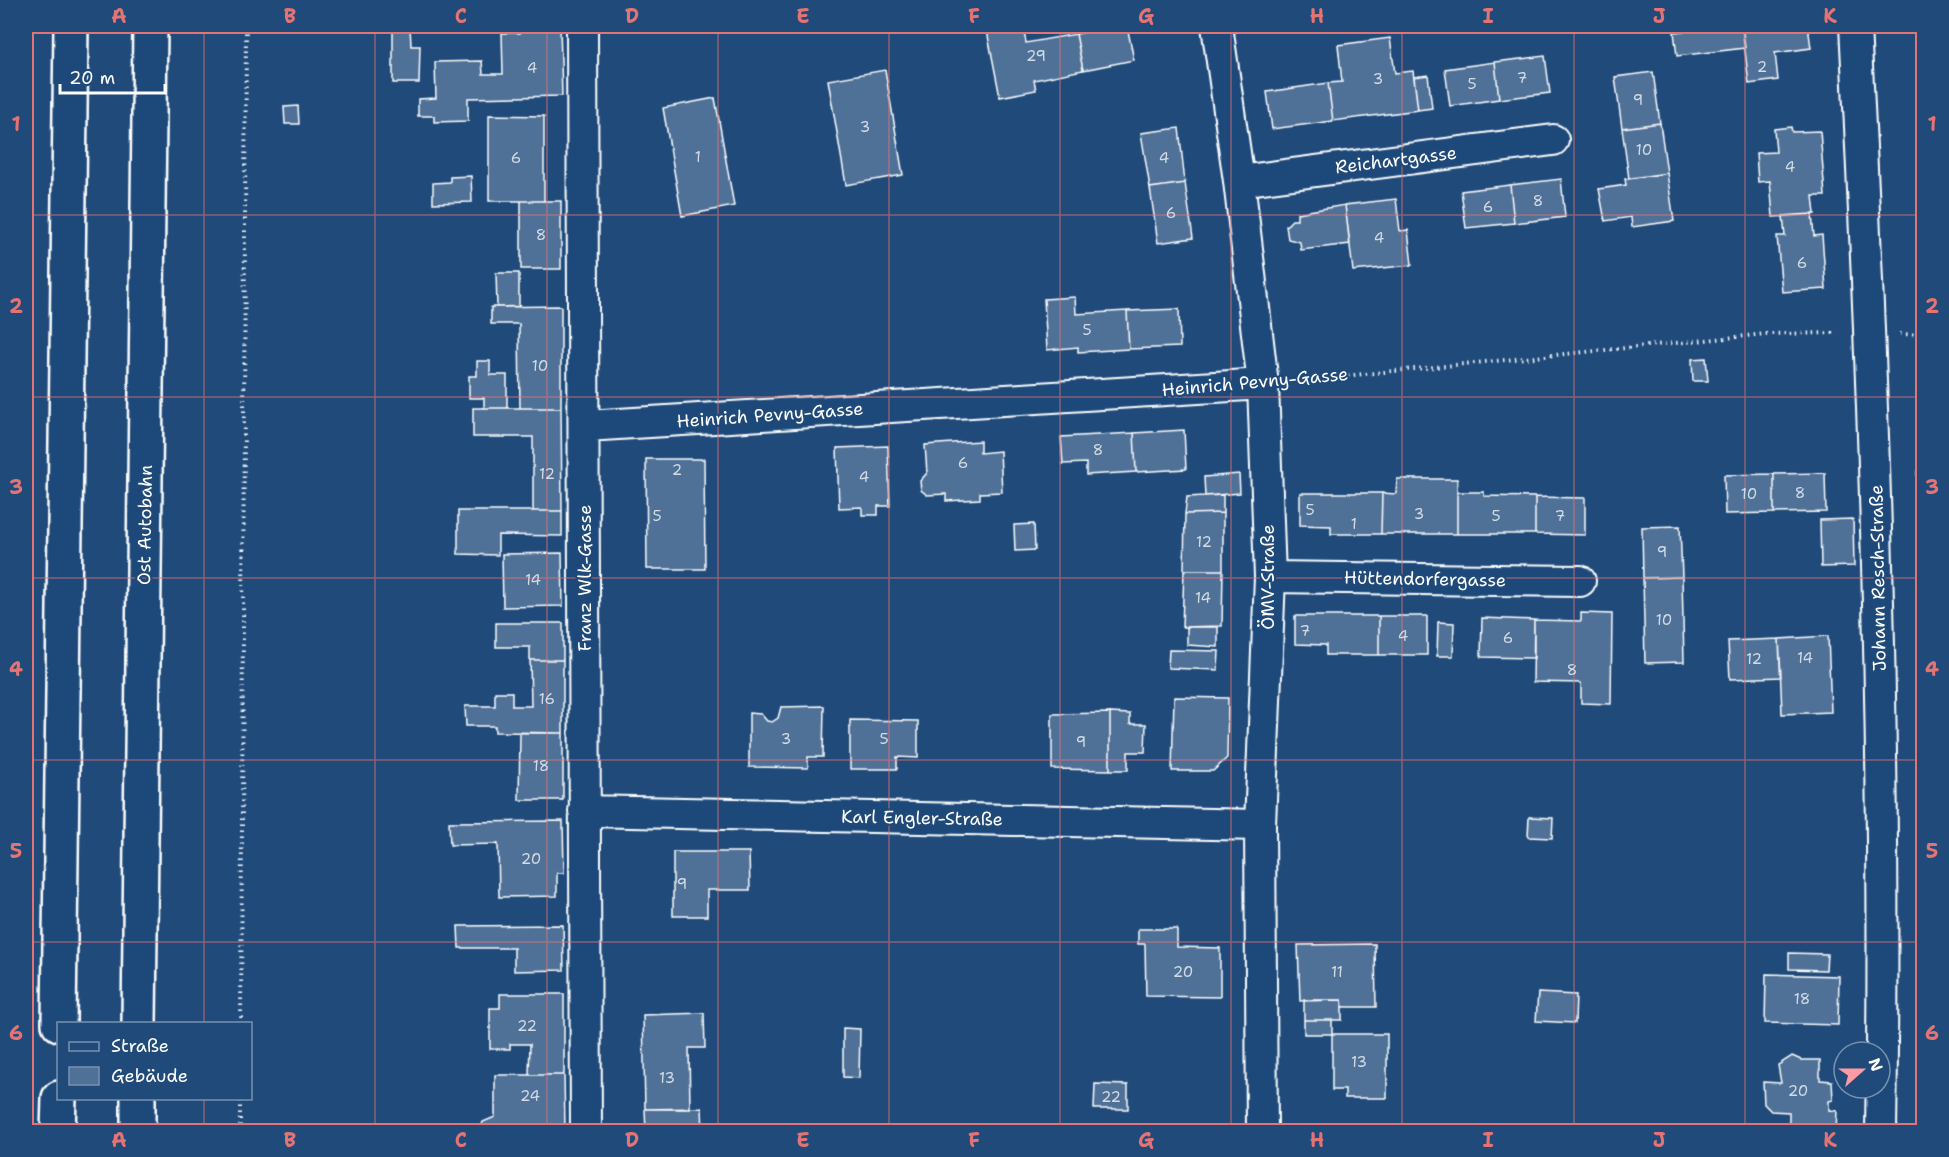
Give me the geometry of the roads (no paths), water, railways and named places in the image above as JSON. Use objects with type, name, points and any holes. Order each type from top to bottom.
[{"type":"highway","points":[[59,1022],[70,26]]},
{"type":"highway","name":"Ost Autobahn","points":[[139,1022],[150,26]]},
{"type":"highway","points":[[58,1100],[58,1131]]},
{"type":"highway","points":[[138,1100],[138,1131]]},
{"type":"street","name":"Franz Wlk-Gasse","points":[[582,26],[586,426],[584,811],[586,1131]]},
{"type":"street","name":"ÖMV-Straße","points":[[1217,26],[1239,181],[1263,384],[1270,577],[1260,825],[1262,1131]]},
{"type":"street","name":"Johann Resch-Straße","points":[[1854,26],[1871,333],[1879,581],[1881,1131]]},
{"type":"street","name":"Reichartgasse","points":[[1239,181],[1553,140]]},
{"type":"street","name":"Heinrich Pevny-Gasse","points":[[586,426],[1263,384]]},
{"type":"street","name":"Hüttendorfergasse","points":[[1270,577],[1580,581]]},
{"type":"street","name":"Karl Engler-Straße","points":[[584,811],[1260,825]]}]
